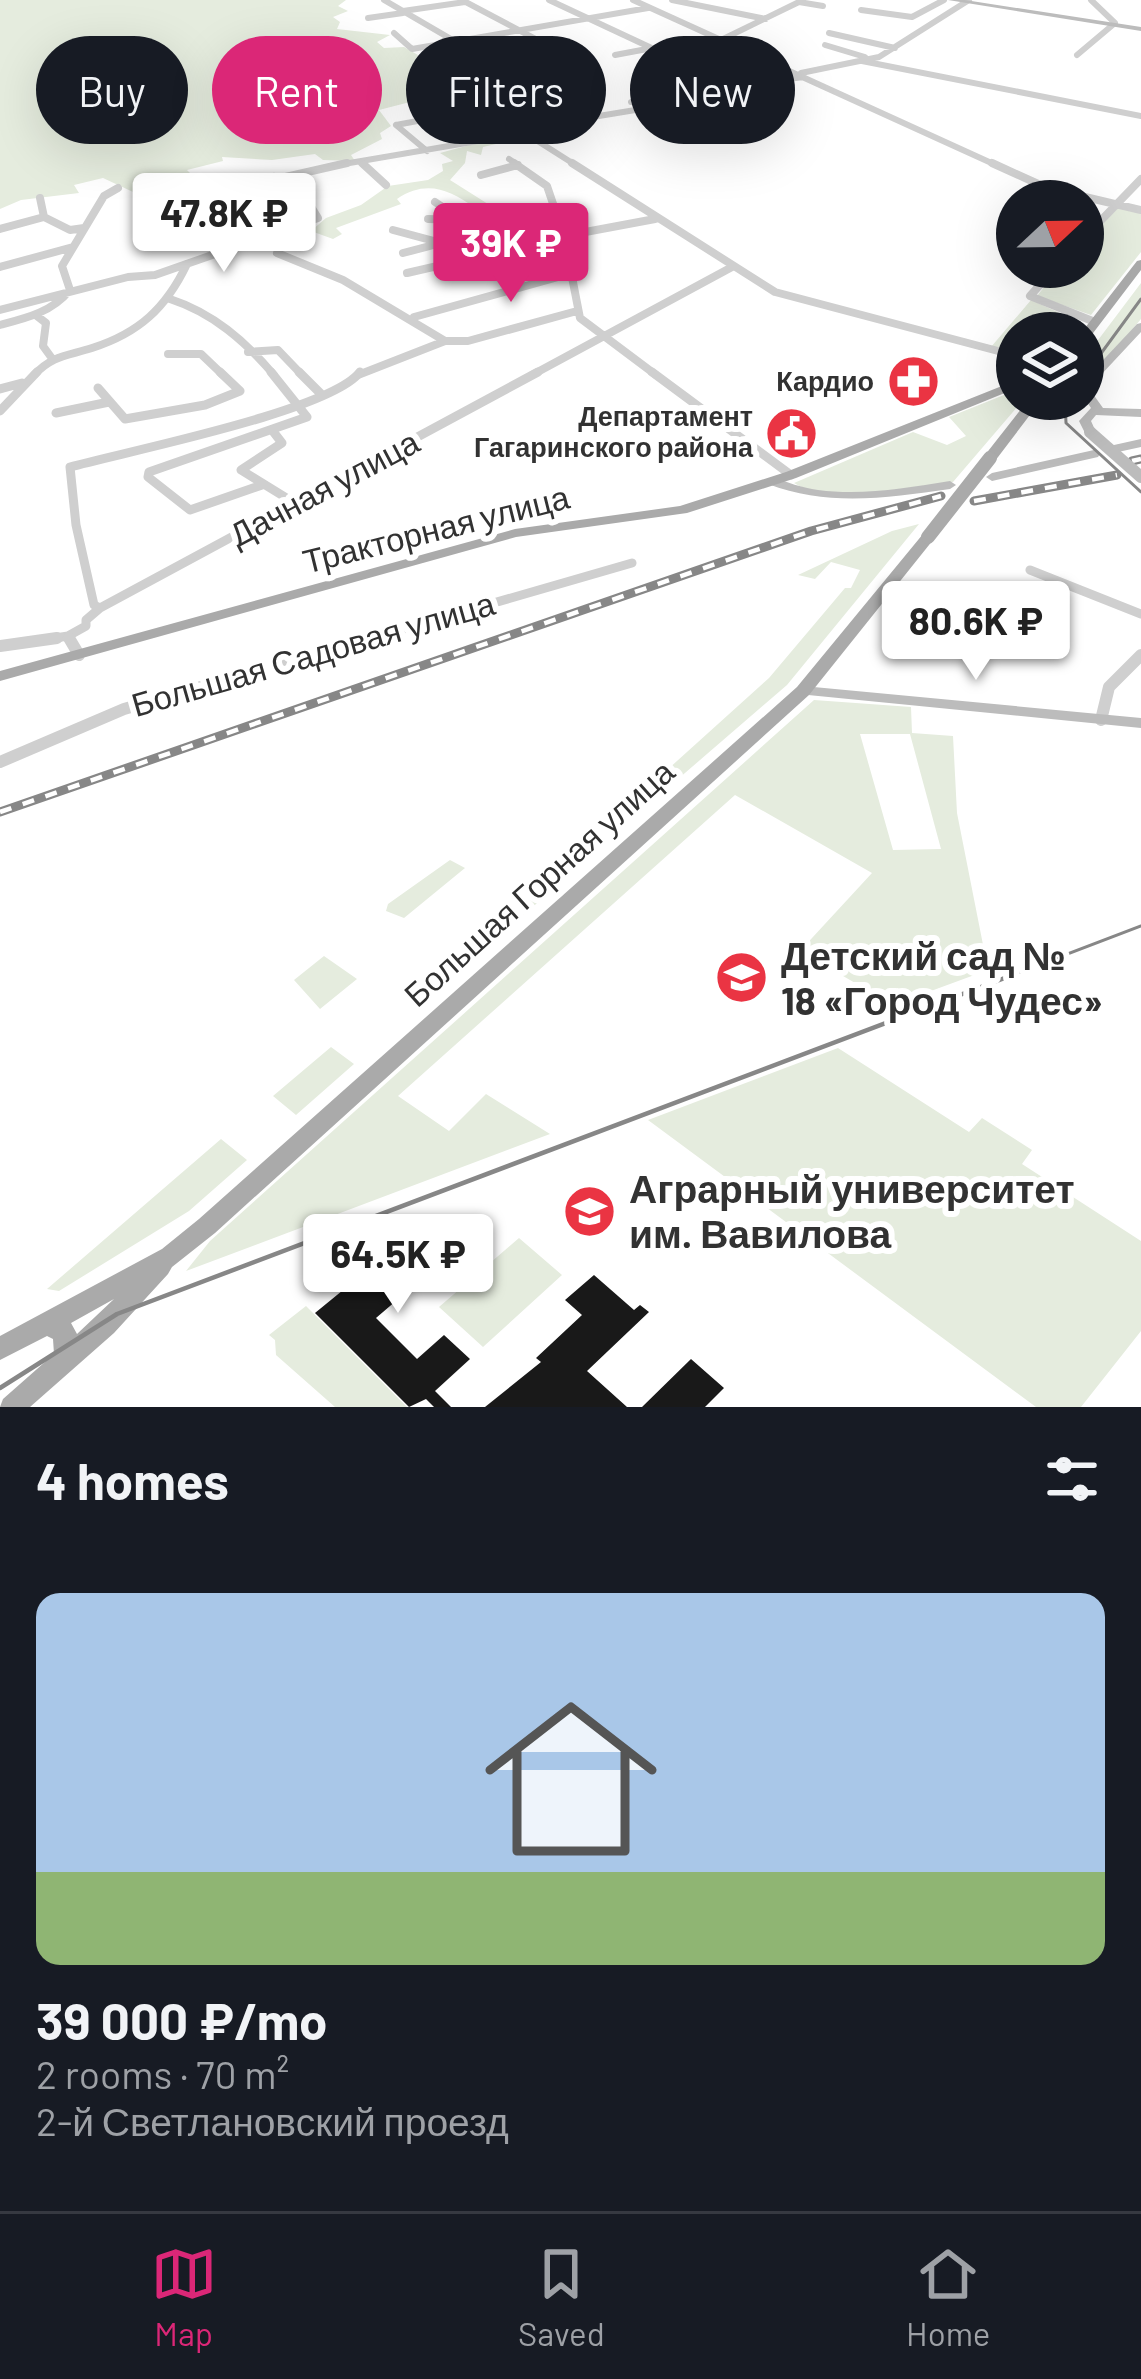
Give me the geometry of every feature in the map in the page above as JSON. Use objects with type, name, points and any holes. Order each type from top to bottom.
[{"type":"main road","points":[[1103,312],[1141,263]]},
{"type":"main road","name":"Тракторная улица","points":[[0,676],[514,533],[666,513],[791,475],[996,394]]},
{"type":"main road","name":"Большая Горная улица","points":[[12,1407],[170,1256],[803,691],[1019,420]]},
{"type":"main road","name":"Большая Горная улица","points":[[0,1349],[170,1256]]},
{"type":"main road","points":[[44,1323],[65,1332],[67,1359]]},
{"type":"street","points":[[385,0],[448,36]]},
{"type":"street","points":[[368,18],[479,0]]},
{"type":"street","points":[[549,0],[630,38]]},
{"type":"street","points":[[633,0],[712,36]]},
{"type":"street","points":[[489,36],[663,0]]},
{"type":"street","points":[[672,0],[766,19]]},
{"type":"street","points":[[790,0],[824,6]]},
{"type":"street","points":[[908,17],[948,0],[1141,29]]},
{"type":"street","points":[[1077,55],[1113,24],[1113,17],[1091,0]]},
{"type":"street","points":[[464,1],[530,36]]},
{"type":"street","points":[[730,36],[802,1]]},
{"type":"street","points":[[795,76],[895,48],[967,1]]},
{"type":"street","points":[[861,10],[908,17],[914,22],[905,27],[915,35]]},
{"type":"street","points":[[394,33],[406,44]]},
{"type":"street","points":[[830,33],[895,48]]},
{"type":"street","points":[[825,45],[863,59],[1141,116]]},
{"type":"street","points":[[615,55],[630,52]]},
{"type":"street","points":[[795,72],[1047,188],[1141,210]]},
{"type":"street","points":[[419,144],[427,151]]},
{"type":"street","points":[[249,244],[202,202],[202,196],[274,177],[455,144]]},
{"type":"street","points":[[545,144],[783,296],[996,351]]},
{"type":"street","points":[[361,162],[386,184]]},
{"type":"street","points":[[481,175],[513,162],[547,186],[565,240],[577,311],[588,325],[609,335],[791,475]]},
{"type":"street","points":[[0,310],[187,264],[318,218],[310,205],[274,177]]},
{"type":"street","points":[[1104,218],[1141,179]]},
{"type":"street","points":[[70,293],[62,266],[104,196],[118,188]]},
{"type":"street","points":[[40,198],[37,203],[44,218]]},
{"type":"street","points":[[434,202],[451,207],[479,232]]},
{"type":"street","points":[[3,215],[13,224]]},
{"type":"street","points":[[0,229],[44,218],[70,230],[87,227]]},
{"type":"street","points":[[428,219],[464,220]]},
{"type":"street","points":[[407,273],[656,219]]},
{"type":"street","points":[[393,230],[405,237],[434,241],[479,232],[533,244]]},
{"type":"street","points":[[403,253],[437,244],[434,241]]},
{"type":"street","points":[[0,266],[73,248]]},
{"type":"street","points":[[277,253],[308,262],[414,316],[445,341]]},
{"type":"street","points":[[0,411],[50,358],[135,331],[170,299],[187,264]]},
{"type":"street","name":"Дачная улица","points":[[68,636],[86,626],[86,620],[100,608],[732,267]]},
{"type":"street","points":[[414,316],[569,274]]},
{"type":"street","points":[[1037,288],[1030,296],[1070,312]]},
{"type":"street","points":[[0,325],[37,316],[70,293]]},
{"type":"street","points":[[170,299],[206,314],[307,417],[149,472],[148,477],[190,510],[262,485]]},
{"type":"street","points":[[100,608],[94,604],[76,525],[70,467],[298,405],[351,384],[360,372],[445,341],[468,341],[577,311]]},
{"type":"street","points":[[37,316],[46,323],[43,346],[50,358]]},
{"type":"street","points":[[1104,365],[1141,326]]},
{"type":"street","points":[[248,352],[278,350],[322,395]]},
{"type":"street","points":[[98,388],[125,419],[205,405],[241,389],[201,354],[168,355]]},
{"type":"street","points":[[0,388],[25,382]]},
{"type":"street","points":[[56,413],[109,402]]},
{"type":"street","points":[[205,405],[239,440]]},
{"type":"street","points":[[1104,410],[1141,413]]},
{"type":"street","points":[[1086,420],[1090,432],[1141,477]]},
{"type":"street","points":[[272,430],[282,442],[241,466],[292,502]]},
{"type":"street","points":[[1118,448],[1141,442]]},
{"type":"street","points":[[992,477],[1094,454]]},
{"type":"street","points":[[772,481],[808,493],[843,496],[950,485]]},
{"type":"street","name":"Большая Садовая улица","points":[[0,761],[124,709],[632,563]]},
{"type":"street","points":[[1030,570],[1141,614]]},
{"type":"street","points":[[0,646],[68,636],[79,655]]},
{"type":"street","points":[[1101,719],[1109,687],[1141,655]]},
{"type":"street","points":[[803,691],[1141,723]]},
{"type":"shaded area","points":[[0,0],[346,0],[338,6],[348,11],[333,17],[340,22],[337,29],[390,35],[382,39],[212,36],[212,144],[372,144],[351,155],[355,161],[323,160],[315,154],[272,160],[222,157],[223,161],[187,170],[190,173],[182,179],[205,193],[161,205],[103,178],[74,185],[79,193],[21,200],[0,209]]},
{"type":"shaded area","points":[[382,46],[406,48],[406,103],[382,109]]},
{"type":"shaded area","points":[[496,144],[483,147],[481,155],[467,151],[465,163],[450,180],[488,204],[474,207],[447,192],[418,189],[397,199],[401,204],[336,228],[342,234],[333,239],[311,231],[326,218],[361,205],[388,186],[428,180],[443,171],[442,164],[453,161],[440,153]]},
{"type":"shaded area","points":[[1118,208],[1141,212],[1141,252],[1093,312],[1037,296],[1043,288],[1104,288],[1104,222]]},
{"type":"shaded area","points":[[1141,283],[1141,319],[1104,363],[1104,332]]},
{"type":"shaded area","points":[[1031,300],[1058,312],[1021,312]]},
{"type":"shaded area","points":[[996,398],[996,420],[1006,420],[953,482],[849,493],[828,493],[794,483],[913,432],[947,445],[966,436],[949,417]]},
{"type":"shaded area","points":[[919,524],[787,685],[649,804],[636,798],[769,678],[845,588],[851,588],[860,570],[831,562],[815,579],[798,575],[892,531]]},
{"type":"shaded area","points":[[814,700],[911,707],[912,733],[953,736],[957,813],[988,970],[893,1005],[800,951],[872,873],[735,795],[398,1096],[449,1131],[486,1094],[550,1134],[186,1271],[210,1241]],"holes":[[[860,734],[910,734],[941,849],[893,850]]]},
{"type":"shaded area","points":[[567,859],[579,866],[432,996],[409,983],[415,979],[423,983]]},
{"type":"shaded area","points":[[450,860],[465,868],[404,918],[386,911],[388,904]]},
{"type":"shaded area","points":[[324,956],[357,979],[320,1009],[294,980]]},
{"type":"shaded area","points":[[331,1047],[354,1064],[296,1115],[273,1096]]},
{"type":"shaded area","points":[[838,1048],[969,1132],[982,1118],[1032,1150],[1022,1164],[1141,1241],[1141,1331],[1081,1407],[1036,1407],[648,1120]]},
{"type":"shaded area","points":[[221,1139],[247,1160],[189,1211],[59,1291],[47,1289]]},
{"type":"shaded area","points":[[519,1238],[562,1275],[483,1347],[439,1307]]},
{"type":"shaded area","points":[[306,1306],[407,1407],[335,1407],[276,1355],[275,1340],[269,1335]]},
{"type":"building","points":[[436,1214],[466,1241],[376,1318],[417,1359],[444,1335],[470,1359],[435,1391],[451,1407],[434,1407],[426,1399],[409,1407],[315,1313]]},
{"type":"building","points":[[594,1275],[634,1310],[640,1305],[649,1312],[587,1371],[627,1407],[485,1407],[541,1362],[536,1358],[582,1315],[565,1300]]},
{"type":"building","points":[[691,1359],[724,1388],[705,1407],[642,1407]]},
{"type":"tram line","points":[[1104,349],[1141,299]]},
{"type":"tram line","points":[[1066,420],[1141,492]]},
{"type":"tram line","points":[[1002,979],[1141,926]]},
{"type":"tram line","points":[[0,1388],[117,1314],[1010,976]]},
{"type":"railway","points":[[1132,461],[1141,459]]},
{"type":"railway","points":[[974,501],[1117,475]]},
{"type":"railway","points":[[0,812],[811,531],[941,496]]},
{"type":"place","name":"Кардио","points":[[913,382]]},
{"type":"place","name":"Департамент Гагаринского района","points":[[792,433]]},
{"type":"place","name":"Детский сад № 18 «Город Чудес»","points":[[742,978]]},
{"type":"place","name":"Аграрный университет им. Вавилова","points":[[590,1211]]}]
